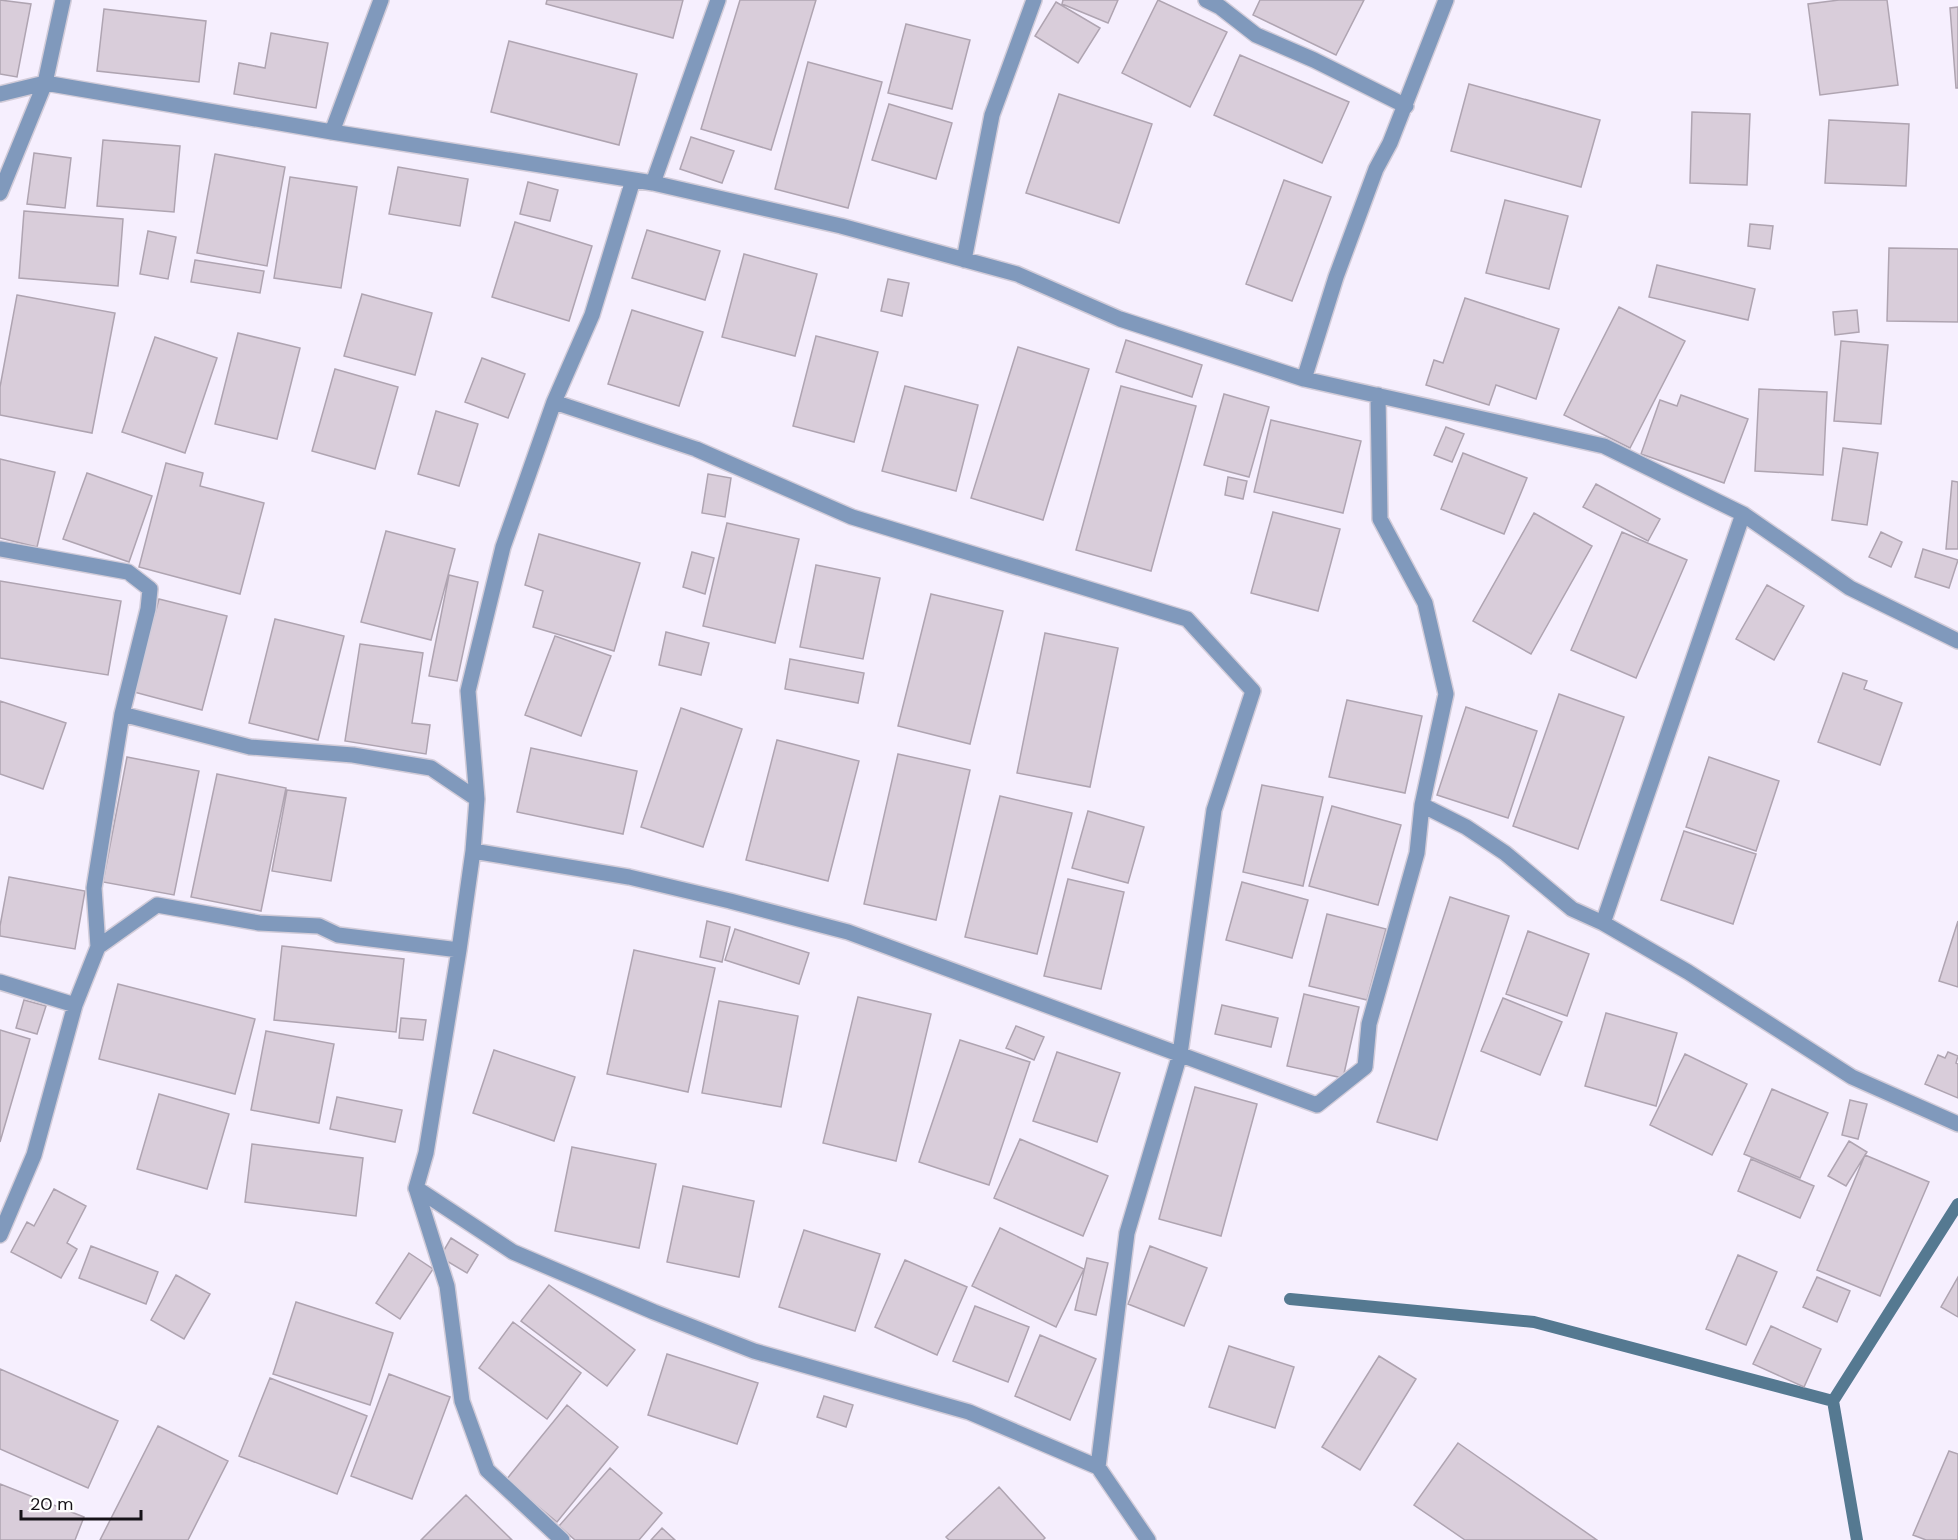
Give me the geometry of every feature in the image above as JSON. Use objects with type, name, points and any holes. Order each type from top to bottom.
[{"type":"street","points":[[0,193],[45,83],[63,0]]},
{"type":"street","points":[[332,132],[381,0]]},
{"type":"street","points":[[653,183],[718,0]]},
{"type":"street","points":[[964,260],[992,115],[1034,0]]},
{"type":"street","points":[[1206,0],[1220,7],[1256,35],[1314,60],[1406,106]]},
{"type":"street","points":[[1304,379],[1336,277],[1372,180],[1406,106],[1446,0]]},
{"type":"street","points":[[0,94],[45,83],[653,183],[841,226],[1017,274],[1120,320],[1304,379],[1604,446],[1743,514],[1850,588],[1958,641]]},
{"type":"street","points":[[562,1540],[487,1470],[462,1401],[447,1286],[416,1188],[426,1152],[473,851],[477,799],[468,692],[503,547],[554,402],[592,315],[633,180]]},
{"type":"street","points":[[473,851],[629,877],[848,932],[1317,1105],[1365,1066],[1369,1024],[1417,853],[1422,804],[1446,694],[1425,603],[1380,519],[1378,395]]},
{"type":"street","points":[[554,402],[696,449],[852,517],[1187,619],[1253,691],[1214,810],[1180,1054],[1126,1233],[1098,1467]]},
{"type":"street","points":[[1603,923],[1743,514]]},
{"type":"street","points":[[0,549],[128,572],[150,590],[148,609],[122,714],[94,888],[98,947],[75,1005],[34,1155],[0,1235]]},
{"type":"street","points":[[122,714],[250,747],[353,755],[431,768],[477,799]]},
{"type":"street","points":[[1422,804],[1467,827],[1505,854],[1572,909],[1603,923],[1688,972],[1851,1077],[1958,1124]]},
{"type":"street","points":[[98,947],[157,905],[259,923],[319,926],[338,935],[459,950]]},
{"type":"street","points":[[0,982],[75,1005]]},
{"type":"street","points":[[416,1188],[513,1252],[654,1312],[754,1351],[969,1412],[1098,1467],[1148,1540]]},
{"type":"building","points":[[0,0],[31,4],[17,77],[0,74]]},
{"type":"building","points":[[547,0],[683,0],[673,38],[546,4]]},
{"type":"building","points":[[740,0],[816,0],[771,150],[701,129]]},
{"type":"building","points":[[1063,0],[1118,0],[1108,23],[1062,4]]},
{"type":"building","points":[[1158,0],[1227,32],[1190,107],[1122,73]]},
{"type":"building","points":[[1260,0],[1364,0],[1336,55],[1253,15]]},
{"type":"building","points":[[1839,0],[1887,0],[1898,85],[1820,95],[1808,4]]},
{"type":"building","points":[[1056,2],[1100,28],[1078,63],[1035,36]]},
{"type":"building","points":[[1958,7],[1958,88],[1956,88],[1950,8]]},
{"type":"building","points":[[104,9],[206,21],[199,82],[97,71]]},
{"type":"building","points":[[906,24],[970,40],[952,109],[888,93]]},
{"type":"building","points":[[271,33],[328,43],[316,108],[234,94],[239,63],[265,68]]},
{"type":"building","points":[[509,41],[637,74],[619,145],[491,112]]},
{"type":"building","points":[[1240,55],[1349,102],[1322,163],[1214,115]]},
{"type":"building","points":[[808,62],[882,82],[848,208],[775,189]]},
{"type":"building","points":[[1469,84],[1600,120],[1581,187],[1451,151]]},
{"type":"building","points":[[1059,94],[1152,124],[1119,223],[1026,193]]},
{"type":"building","points":[[889,104],[952,123],[936,179],[872,160]]},
{"type":"building","points":[[1692,112],[1750,114],[1747,185],[1690,183]]},
{"type":"building","points":[[1829,120],[1909,124],[1906,186],[1825,183]]},
{"type":"building","points":[[691,137],[734,151],[722,183],[680,169]]},
{"type":"building","points":[[103,140],[180,146],[174,212],[97,206]]},
{"type":"building","points":[[34,153],[71,158],[65,208],[27,204]]},
{"type":"building","points":[[215,154],[285,167],[267,266],[197,253]]},
{"type":"building","points":[[398,167],[468,179],[460,226],[389,214]]},
{"type":"building","points":[[290,177],[357,187],[341,288],[274,278]]},
{"type":"building","points":[[1284,180],[1331,197],[1292,301],[1246,284]]},
{"type":"building","points":[[528,182],[558,190],[550,221],[520,214]]},
{"type":"building","points":[[1505,200],[1568,216],[1549,289],[1486,273]]},
{"type":"building","points":[[24,211],[123,219],[118,286],[19,278]]},
{"type":"building","points":[[515,222],[592,246],[569,321],[492,297]]},
{"type":"building","points":[[1750,224],[1773,226],[1770,249],[1748,246]]},
{"type":"building","points":[[647,230],[720,251],[705,300],[632,278]]},
{"type":"building","points":[[148,231],[176,237],[168,279],[140,274]]},
{"type":"building","points":[[1889,248],[1958,249],[1958,322],[1887,321]]},
{"type":"building","points":[[744,254],[817,274],[795,356],[722,337]]},
{"type":"building","points":[[195,260],[264,271],[260,293],[191,282]]},
{"type":"building","points":[[1657,265],[1755,289],[1748,320],[1649,297]]},
{"type":"building","points":[[888,279],[909,283],[902,316],[881,311]]},
{"type":"building","points":[[362,294],[432,313],[415,375],[344,356]]},
{"type":"building","points":[[17,295],[115,313],[92,433],[0,415],[0,387]]},
{"type":"building","points":[[1465,298],[1559,329],[1536,399],[1496,385],[1489,405],[1426,385],[1434,360],[1443,363]]},
{"type":"building","points":[[1619,307],[1685,341],[1630,448],[1564,415]]},
{"type":"building","points":[[632,310],[703,332],[679,406],[608,384]]},
{"type":"building","points":[[1857,310],[1859,332],[1835,335],[1833,312]]},
{"type":"building","points":[[238,333],[300,348],[277,439],[215,424]]},
{"type":"building","points":[[816,336],[878,352],[854,442],[793,426]]},
{"type":"building","points":[[155,337],[217,358],[185,453],[122,432]]},
{"type":"building","points":[[1126,340],[1202,365],[1192,397],[1116,372]]},
{"type":"building","points":[[1841,341],[1888,345],[1881,424],[1834,421]]},
{"type":"building","points":[[1018,347],[1089,369],[1043,520],[971,498]]},
{"type":"building","points":[[482,358],[525,374],[508,418],[465,402]]},
{"type":"building","points":[[335,369],[398,387],[375,469],[312,451]]},
{"type":"building","points":[[905,386],[978,405],[956,491],[882,471]]},
{"type":"building","points":[[1121,386],[1196,406],[1151,571],[1076,550]]},
{"type":"building","points":[[1759,389],[1827,392],[1823,475],[1755,471]]},
{"type":"building","points":[[1224,394],[1269,407],[1249,477],[1204,465]]},
{"type":"building","points":[[1681,395],[1748,419],[1724,483],[1641,454],[1660,400],[1677,406]]},
{"type":"building","points":[[436,411],[478,424],[459,486],[418,474]]},
{"type":"building","points":[[1271,420],[1361,441],[1343,513],[1254,492]]},
{"type":"building","points":[[1446,427],[1464,434],[1452,462],[1434,455]]},
{"type":"building","points":[[1843,448],[1878,453],[1867,525],[1832,520]]},
{"type":"building","points":[[1463,453],[1527,478],[1504,534],[1441,509]]},
{"type":"building","points":[[0,459],[55,472],[37,547],[0,538]]},
{"type":"building","points":[[166,463],[203,473],[200,486],[264,503],[240,594],[139,567]]},
{"type":"building","points":[[87,473],[152,496],[129,562],[63,539]]},
{"type":"building","points":[[708,474],[731,478],[725,517],[702,513]]},
{"type":"building","points":[[1228,477],[1247,481],[1243,499],[1225,495]]},
{"type":"building","points":[[1952,481],[1958,482],[1958,549],[1946,549]]},
{"type":"building","points":[[1596,484],[1660,519],[1648,541],[1583,507]]},
{"type":"building","points":[[1273,512],[1340,529],[1318,611],[1251,593]]},
{"type":"building","points":[[1534,513],[1592,546],[1531,654],[1473,621]]},
{"type":"building","points":[[727,523],[799,539],[775,643],[703,626]]},
{"type":"building","points":[[386,531],[455,549],[431,640],[361,622]]},
{"type":"building","points":[[1622,532],[1687,560],[1636,678],[1571,650]]},
{"type":"building","points":[[1881,532],[1902,542],[1891,567],[1869,557]]},
{"type":"building","points":[[539,534],[640,563],[614,651],[533,627],[543,591],[525,585]]},
{"type":"building","points":[[1923,549],[1958,560],[1949,588],[1915,577]]},
{"type":"building","points":[[692,552],[714,558],[705,594],[683,587]]},
{"type":"building","points":[[816,565],[880,578],[863,659],[800,647]]},
{"type":"building","points":[[449,575],[478,582],[457,681],[429,676]]},
{"type":"building","points":[[0,581],[121,601],[108,675],[0,658]]},
{"type":"building","points":[[1767,585],[1804,606],[1774,660],[1736,639]]},
{"type":"building","points":[[931,594],[1003,611],[970,744],[898,726]]},
{"type":"building","points":[[159,599],[227,616],[202,710],[134,692]]},
{"type":"building","points":[[275,619],[344,636],[318,740],[249,723]]},
{"type":"building","points":[[666,632],[709,643],[701,675],[659,665]]},
{"type":"building","points":[[1045,633],[1118,648],[1090,787],[1017,773]]},
{"type":"building","points":[[555,636],[611,656],[581,736],[525,715]]},
{"type":"building","points":[[360,644],[423,653],[412,723],[430,725],[426,754],[345,741]]},
{"type":"building","points":[[790,659],[864,673],[858,703],[785,689]]},
{"type":"building","points":[[1843,673],[1867,681],[1864,689],[1902,703],[1880,765],[1818,742]]},
{"type":"building","points":[[1559,694],[1624,717],[1578,849],[1513,826]]},
{"type":"building","points":[[1347,700],[1422,716],[1405,793],[1329,777]]},
{"type":"building","points":[[0,701],[66,723],[43,789],[0,774]]},
{"type":"building","points":[[1466,707],[1537,731],[1508,818],[1437,795]]},
{"type":"building","points":[[681,708],[742,729],[703,847],[641,827]]},
{"type":"building","points":[[777,740],[859,761],[828,881],[746,860]]},
{"type":"building","points":[[531,748],[637,771],[623,834],[517,812]]},
{"type":"building","points":[[898,754],[970,770],[936,920],[864,904]]},
{"type":"building","points":[[127,757],[199,771],[174,895],[103,882]]},
{"type":"building","points":[[1709,757],[1779,781],[1756,851],[1686,827]]},
{"type":"building","points":[[217,774],[286,788],[261,911],[191,897]]},
{"type":"building","points":[[1262,785],[1323,797],[1303,886],[1243,872]]},
{"type":"building","points":[[287,790],[346,798],[331,881],[272,871]]},
{"type":"building","points":[[1000,796],[1072,813],[1037,954],[965,937]]},
{"type":"building","points":[[1332,806],[1401,825],[1378,905],[1309,886]]},
{"type":"building","points":[[1088,811],[1144,827],[1128,883],[1072,868]]},
{"type":"building","points":[[1684,831],[1756,854],[1733,924],[1661,900]]},
{"type":"building","points":[[9,877],[85,891],[75,949],[0,936]]},
{"type":"building","points":[[1068,879],[1124,892],[1101,989],[1044,976]]},
{"type":"building","points":[[1242,882],[1308,900],[1292,958],[1226,940]]},
{"type":"building","points":[[1450,897],[1509,916],[1437,1140],[1377,1122]]},
{"type":"building","points":[[1327,914],[1386,929],[1367,1000],[1309,986]]},
{"type":"building","points":[[707,921],[730,927],[722,962],[700,957]]},
{"type":"building","points":[[1958,921],[1958,987],[1939,981]]},
{"type":"building","points":[[735,929],[809,953],[799,984],[725,960]]},
{"type":"building","points":[[1528,931],[1589,954],[1567,1016],[1506,994]]},
{"type":"building","points":[[282,946],[404,959],[396,1032],[274,1020]]},
{"type":"building","points":[[634,950],[715,968],[688,1092],[607,1074]]},
{"type":"building","points":[[118,984],[255,1019],[235,1094],[99,1059]]},
{"type":"building","points":[[1304,994],[1359,1007],[1343,1078],[1287,1066]]},
{"type":"building","points":[[858,997],[931,1014],[896,1161],[823,1143]]},
{"type":"building","points":[[1503,998],[1562,1022],[1540,1075],[1481,1051]]},
{"type":"building","points":[[24,1000],[46,1006],[37,1034],[16,1028]]},
{"type":"building","points":[[719,1001],[798,1016],[781,1107],[702,1093]]},
{"type":"building","points":[[1222,1005],[1278,1018],[1271,1047],[1215,1034]]},
{"type":"building","points":[[1606,1013],[1677,1033],[1656,1106],[1585,1086]]},
{"type":"building","points":[[401,1018],[426,1020],[423,1040],[399,1038]]},
{"type":"building","points":[[1016,1026],[1044,1037],[1034,1060],[1006,1048]]},
{"type":"building","points":[[0,1030],[30,1039],[0,1142]]},
{"type":"building","points":[[266,1031],[334,1044],[319,1123],[251,1110]]},
{"type":"building","points":[[960,1040],[1030,1062],[989,1185],[919,1162]]},
{"type":"building","points":[[494,1050],[575,1077],[554,1141],[473,1113]]},
{"type":"building","points":[[1057,1052],[1120,1073],[1097,1142],[1033,1121]]},
{"type":"building","points":[[1948,1052],[1958,1056],[1956,1063],[1958,1064],[1958,1098],[1925,1084],[1938,1055],[1945,1058]]},
{"type":"building","points":[[1685,1054],[1747,1084],[1712,1155],[1650,1125]]},
{"type":"building","points":[[1195,1087],[1257,1104],[1221,1236],[1159,1219]]},
{"type":"building","points":[[1772,1089],[1828,1113],[1800,1178],[1744,1154]]},
{"type":"building","points":[[159,1094],[229,1114],[207,1189],[137,1169]]},
{"type":"building","points":[[337,1097],[402,1110],[395,1142],[330,1129]]},
{"type":"building","points":[[1850,1100],[1867,1104],[1858,1139],[1842,1135]]},
{"type":"building","points":[[1020,1139],[1108,1176],[1083,1236],[994,1198]]},
{"type":"building","points":[[1849,1141],[1867,1152],[1846,1186],[1828,1176]]},
{"type":"building","points":[[252,1144],[363,1158],[356,1216],[245,1202]]},
{"type":"building","points":[[572,1147],[656,1164],[639,1248],[555,1231]]},
{"type":"building","points":[[1865,1155],[1929,1182],[1880,1296],[1817,1270]]},
{"type":"building","points":[[1751,1159],[1814,1186],[1800,1218],[1738,1191]]},
{"type":"building","points":[[683,1186],[754,1201],[739,1277],[667,1262]]},
{"type":"building","points":[[54,1189],[86,1206],[67,1243],[77,1249],[61,1278],[11,1252],[27,1222],[34,1226]]},
{"type":"building","points":[[1000,1228],[1084,1269],[1056,1327],[972,1286]]},
{"type":"building","points":[[804,1230],[880,1254],[855,1331],[779,1307]]},
{"type":"building","points":[[451,1238],[478,1255],[467,1273],[440,1257]]},
{"type":"building","points":[[91,1246],[158,1272],[146,1304],[79,1278]]},
{"type":"building","points":[[1150,1246],[1207,1268],[1184,1326],[1128,1304]]},
{"type":"building","points":[[409,1253],[433,1269],[400,1319],[376,1303]]},
{"type":"building","points":[[1738,1255],[1777,1272],[1746,1345],[1706,1329]]},
{"type":"building","points":[[1087,1258],[1108,1263],[1096,1315],[1075,1310]]},
{"type":"building","points":[[905,1260],[967,1287],[937,1355],[875,1327]]},
{"type":"building","points":[[176,1275],[210,1294],[184,1339],[151,1320]]},
{"type":"building","points":[[1817,1277],[1850,1291],[1837,1322],[1803,1307]]},
{"type":"building","points":[[1958,1277],[1958,1317],[1941,1307]]},
{"type":"building","points":[[549,1285],[635,1350],[607,1386],[521,1321]]},
{"type":"building","points":[[296,1302],[393,1333],[370,1405],[273,1374]]},
{"type":"building","points":[[975,1306],[1029,1327],[1008,1382],[953,1361]]},
{"type":"building","points":[[513,1322],[581,1373],[547,1419],[479,1368]]},
{"type":"building","points":[[1771,1326],[1821,1349],[1804,1387],[1753,1364]]},
{"type":"building","points":[[1040,1335],[1096,1359],[1070,1420],[1015,1396]]},
{"type":"building","points":[[1229,1346],[1294,1367],[1275,1428],[1209,1407]]},
{"type":"building","points":[[667,1354],[758,1383],[737,1444],[648,1415]]},
{"type":"building","points":[[1379,1356],[1416,1379],[1360,1470],[1322,1447]]},
{"type":"building","points":[[0,1369],[118,1421],[88,1488],[0,1449]]},
{"type":"building","points":[[389,1374],[450,1397],[412,1499],[351,1476]]},
{"type":"building","points":[[270,1378],[367,1416],[337,1494],[239,1456]]},
{"type":"building","points":[[824,1396],[853,1405],[846,1427],[817,1417]]},
{"type":"building","points":[[567,1405],[618,1447],[557,1522],[506,1480]]},
{"type":"building","points":[[158,1426],[228,1461],[188,1540],[100,1540]]},
{"type":"building","points":[[1458,1443],[1597,1540],[1465,1540],[1414,1505]]},
{"type":"building","points":[[1949,1451],[1958,1454],[1958,1540],[1926,1540],[1913,1535]]},
{"type":"building","points":[[610,1468],[662,1513],[639,1540],[575,1540],[559,1526]]},
{"type":"building","points":[[0,1484],[84,1517],[75,1540],[0,1540]]},
{"type":"building","points":[[999,1487],[1045,1538],[1043,1540],[949,1540],[946,1537]]},
{"type":"building","points":[[466,1495],[512,1540],[421,1540]]},
{"type":"building","points":[[662,1528],[675,1540],[651,1540]]},
{"type":"waterway","points":[[1857,1540],[1833,1401],[1958,1204]]},
{"type":"waterway","points":[[1290,1299],[1534,1322],[1833,1401]]}]
